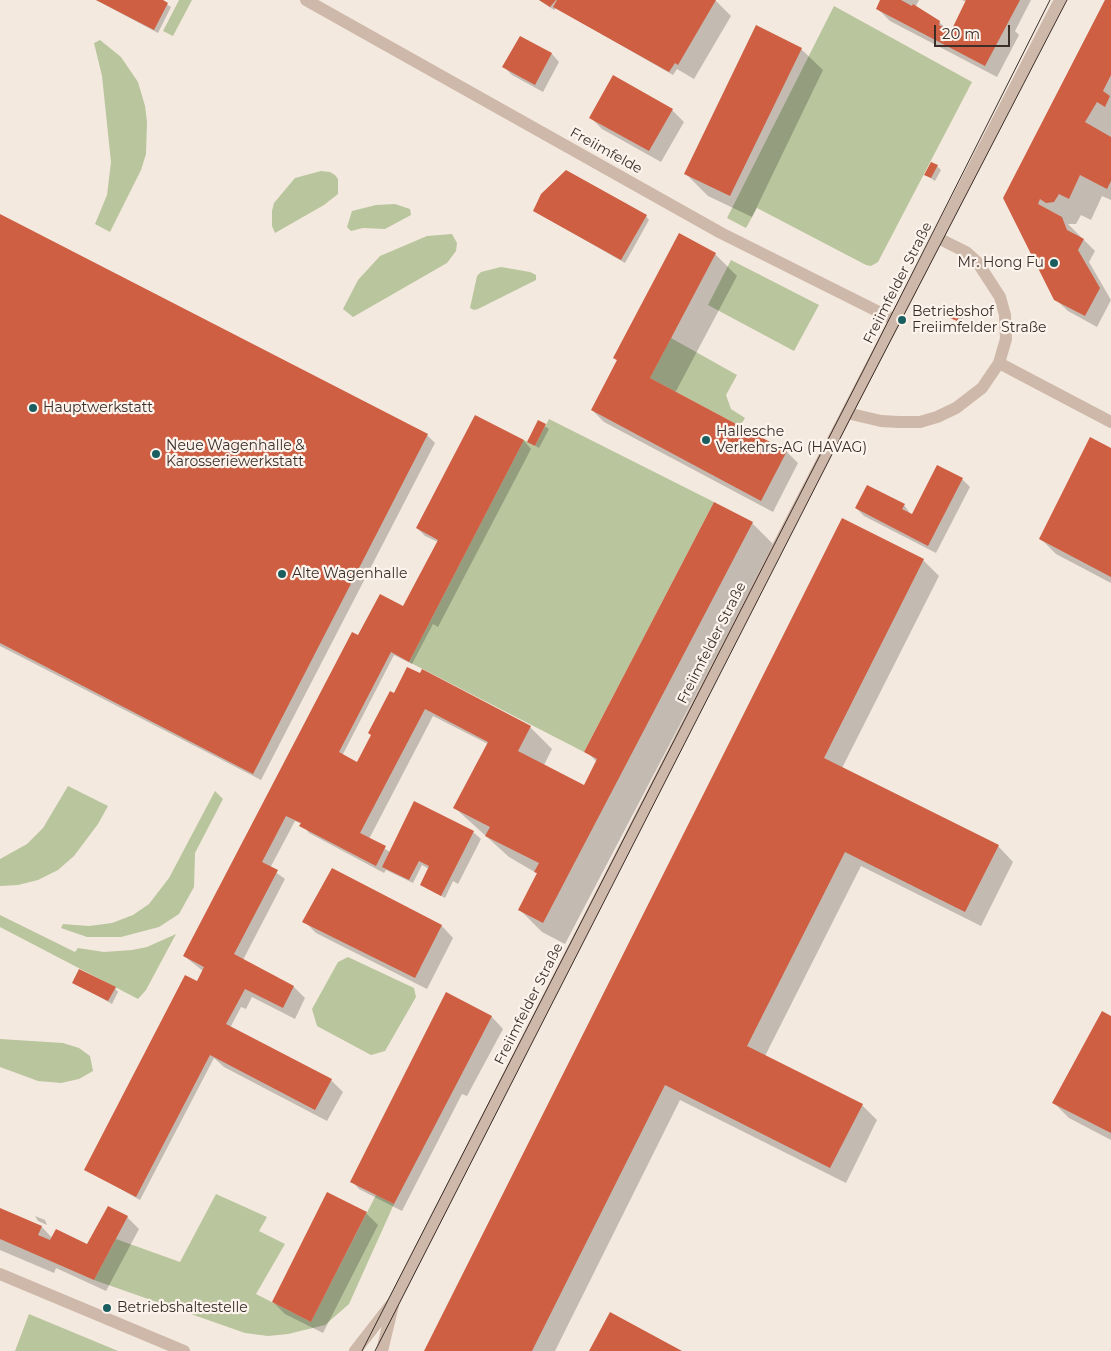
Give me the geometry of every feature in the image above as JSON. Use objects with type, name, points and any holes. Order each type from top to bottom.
[{"type":"street","name":"Freiimfelde","points":[[306,0],[721,233],[895,320]]},
{"type":"street","name":"Freiimfelder Straße","points":[[355,1351],[394,1301],[1060,0]]},
{"type":"street","points":[[847,413],[881,421],[899,422],[920,422],[937,417],[956,408],[982,388],[999,363],[1006,339],[1005,316],[1000,297],[978,263],[966,252],[938,238]]},
{"type":"street","points":[[999,363],[1111,422]]},
{"type":"street","points":[[0,1274],[184,1351]]},
{"type":"street","name":"Freiimfelder Straße","points":[[382,1351],[394,1301]]},
{"type":"green space","points":[[179,0],[192,0],[173,36],[163,31]]},
{"type":"green space","points":[[834,6],[972,82],[878,262],[871,266],[757,208],[746,228],[727,218]]},
{"type":"green space","points":[[100,40],[121,57],[138,82],[145,106],[147,122],[146,154],[141,170],[110,232],[95,224],[107,195],[111,162],[102,76],[94,43]]},
{"type":"green space","points":[[321,171],[330,172],[338,179],[338,194],[324,205],[275,233],[272,226],[274,203],[295,178]]},
{"type":"green space","points":[[395,204],[410,209],[411,215],[385,229],[363,228],[351,231],[347,227],[352,211],[376,205]]},
{"type":"green space","points":[[452,234],[457,243],[456,251],[447,263],[353,317],[343,309],[358,280],[380,256],[427,236]]},
{"type":"green space","points":[[731,260],[819,305],[794,351],[708,305]]},
{"type":"green space","points":[[501,267],[530,272],[536,275],[536,280],[478,309],[470,308],[477,276],[481,272]]},
{"type":"green space","points":[[671,338],[737,375],[726,395],[731,409],[745,418],[740,426],[650,378]]},
{"type":"green space","points":[[549,419],[714,502],[584,752],[409,662],[524,440],[535,446]]},
{"type":"green space","points":[[68,786],[108,806],[98,824],[74,856],[58,870],[38,880],[18,885],[0,886],[0,859],[27,844],[43,828]]},
{"type":"green space","points":[[215,791],[223,799],[195,853],[194,887],[179,914],[159,927],[121,937],[87,937],[61,928],[63,924],[89,926],[112,923],[133,915],[149,904],[169,878]]},
{"type":"green space","points":[[0,915],[75,952],[78,948],[104,952],[132,950],[147,947],[176,934],[146,990],[138,999],[0,927]]},
{"type":"green space","points":[[348,957],[414,988],[416,997],[385,1051],[371,1055],[317,1026],[312,1009],[338,962]]},
{"type":"green space","points":[[0,1039],[63,1043],[79,1048],[90,1056],[93,1071],[79,1079],[61,1083],[38,1081],[0,1067]]},
{"type":"green space","points":[[216,1194],[267,1217],[259,1231],[285,1244],[256,1294],[311,1322],[376,1195],[394,1204],[349,1304],[325,1325],[288,1334],[268,1336],[245,1333],[94,1280],[116,1239],[180,1262]]},
{"type":"green space","points":[[29,1314],[118,1351],[15,1351]]},
{"type":"building","points":[[96,0],[163,0],[168,3],[154,30]]},
{"type":"building","points":[[539,0],[556,0],[550,7]]},
{"type":"building","points":[[557,0],[716,0],[678,65],[675,63],[669,72],[553,7]]},
{"type":"building","points":[[880,0],[901,0],[912,6],[913,4],[940,21],[939,25],[951,31],[966,0],[1020,0],[985,66],[876,9]]},
{"type":"building","points":[[1105,0],[1111,0],[1111,75],[1103,91],[1110,96],[1105,107],[1097,102],[1085,122],[1111,137],[1111,181],[1107,189],[1080,175],[1069,199],[1059,194],[1054,202],[1046,203],[1040,199],[1038,204],[1062,217],[1067,230],[1084,239],[1078,250],[1100,288],[1085,316],[1054,300],[1003,198]]},
{"type":"building","points":[[756,25],[802,48],[730,196],[684,174]]},
{"type":"building","points":[[520,36],[552,53],[535,85],[502,67]]},
{"type":"building","points":[[613,75],[673,109],[649,151],[589,118]]},
{"type":"building","points":[[931,162],[938,165],[931,178],[924,175]]},
{"type":"building","points":[[566,170],[647,215],[621,260],[533,211],[541,194]]},
{"type":"building","points":[[0,214],[428,434],[253,774],[0,643]]},
{"type":"building","name":"Hallesche Verkehrs-AG (HAVAG)","points":[[679,233],[716,253],[650,378],[787,451],[761,501],[591,410],[617,360],[613,358]]},
{"type":"building","points":[[957,304],[964,308],[957,321],[950,318]]},
{"type":"building","points":[[475,415],[524,440],[409,662],[391,652],[339,752],[357,762],[371,735],[368,733],[390,691],[394,693],[407,667],[420,673],[422,669],[531,726],[518,751],[584,785],[597,759],[584,752],[714,502],[753,522],[543,923],[518,910],[537,873],[534,872],[539,863],[485,836],[490,827],[453,808],[488,742],[425,709],[360,833],[386,846],[376,866],[299,826],[301,823],[286,816],[262,862],[278,870],[234,954],[294,986],[283,1008],[245,989],[226,1024],[332,1079],[315,1110],[210,1055],[136,1197],[84,1170],[185,975],[197,981],[204,967],[183,956],[352,632],[358,635],[380,594],[403,606],[438,540],[416,528]]},
{"type":"building","points":[[538,420],[546,424],[535,446],[527,442]]},
{"type":"building","points":[[1090,437],[1111,448],[1111,577],[1039,539]]},
{"type":"building","points":[[937,465],[963,478],[928,546],[855,508],[867,485],[905,504],[902,509],[912,514]]},
{"type":"building","points":[[842,518],[924,559],[824,758],[999,845],[965,912],[845,852],[747,1046],[863,1104],[830,1168],[665,1085],[532,1351],[424,1351]]},
{"type":"building","points":[[414,801],[474,831],[441,896],[420,885],[429,866],[419,861],[409,880],[382,867]]},
{"type":"building","points":[[332,868],[442,925],[415,978],[302,922]]},
{"type":"building","points":[[79,969],[116,987],[108,1001],[72,983]]},
{"type":"building","points":[[446,992],[492,1016],[394,1204],[350,1182]]},
{"type":"building","points":[[1102,1011],[1111,1016],[1111,1133],[1052,1103]]},
{"type":"building","points":[[327,1192],[367,1212],[311,1322],[272,1302]]},
{"type":"building","points":[[108,1206],[128,1216],[94,1280],[0,1239],[0,1208],[42,1226],[38,1235],[50,1240],[56,1229],[87,1244]]},
{"type":"building","points":[[610,1312],[682,1351],[589,1351]]},
{"type":"tram line","points":[[362,1351],[863,371],[1050,0]]},
{"type":"tram line","points":[[375,1351],[852,415],[1067,0]]},
{"type":"place","name":"Mr. Hong Fu","points":[[1054,263]]},
{"type":"place","name":"Betriebshof Freiimfelder Straße","points":[[902,320]]},
{"type":"place","name":"Hauptwerkstatt","points":[[33,408]]},
{"type":"place","name":"Hallesche Verkehrs-AG (HAVAG)","points":[[706,440]]},
{"type":"place","name":"Neue Wagenhalle & Karosseriewerkstatt","points":[[156,454]]},
{"type":"place","name":"Alte Wagenhalle","points":[[282,574]]},
{"type":"place","name":"Betriebshaltestelle","points":[[107,1308]]}]
